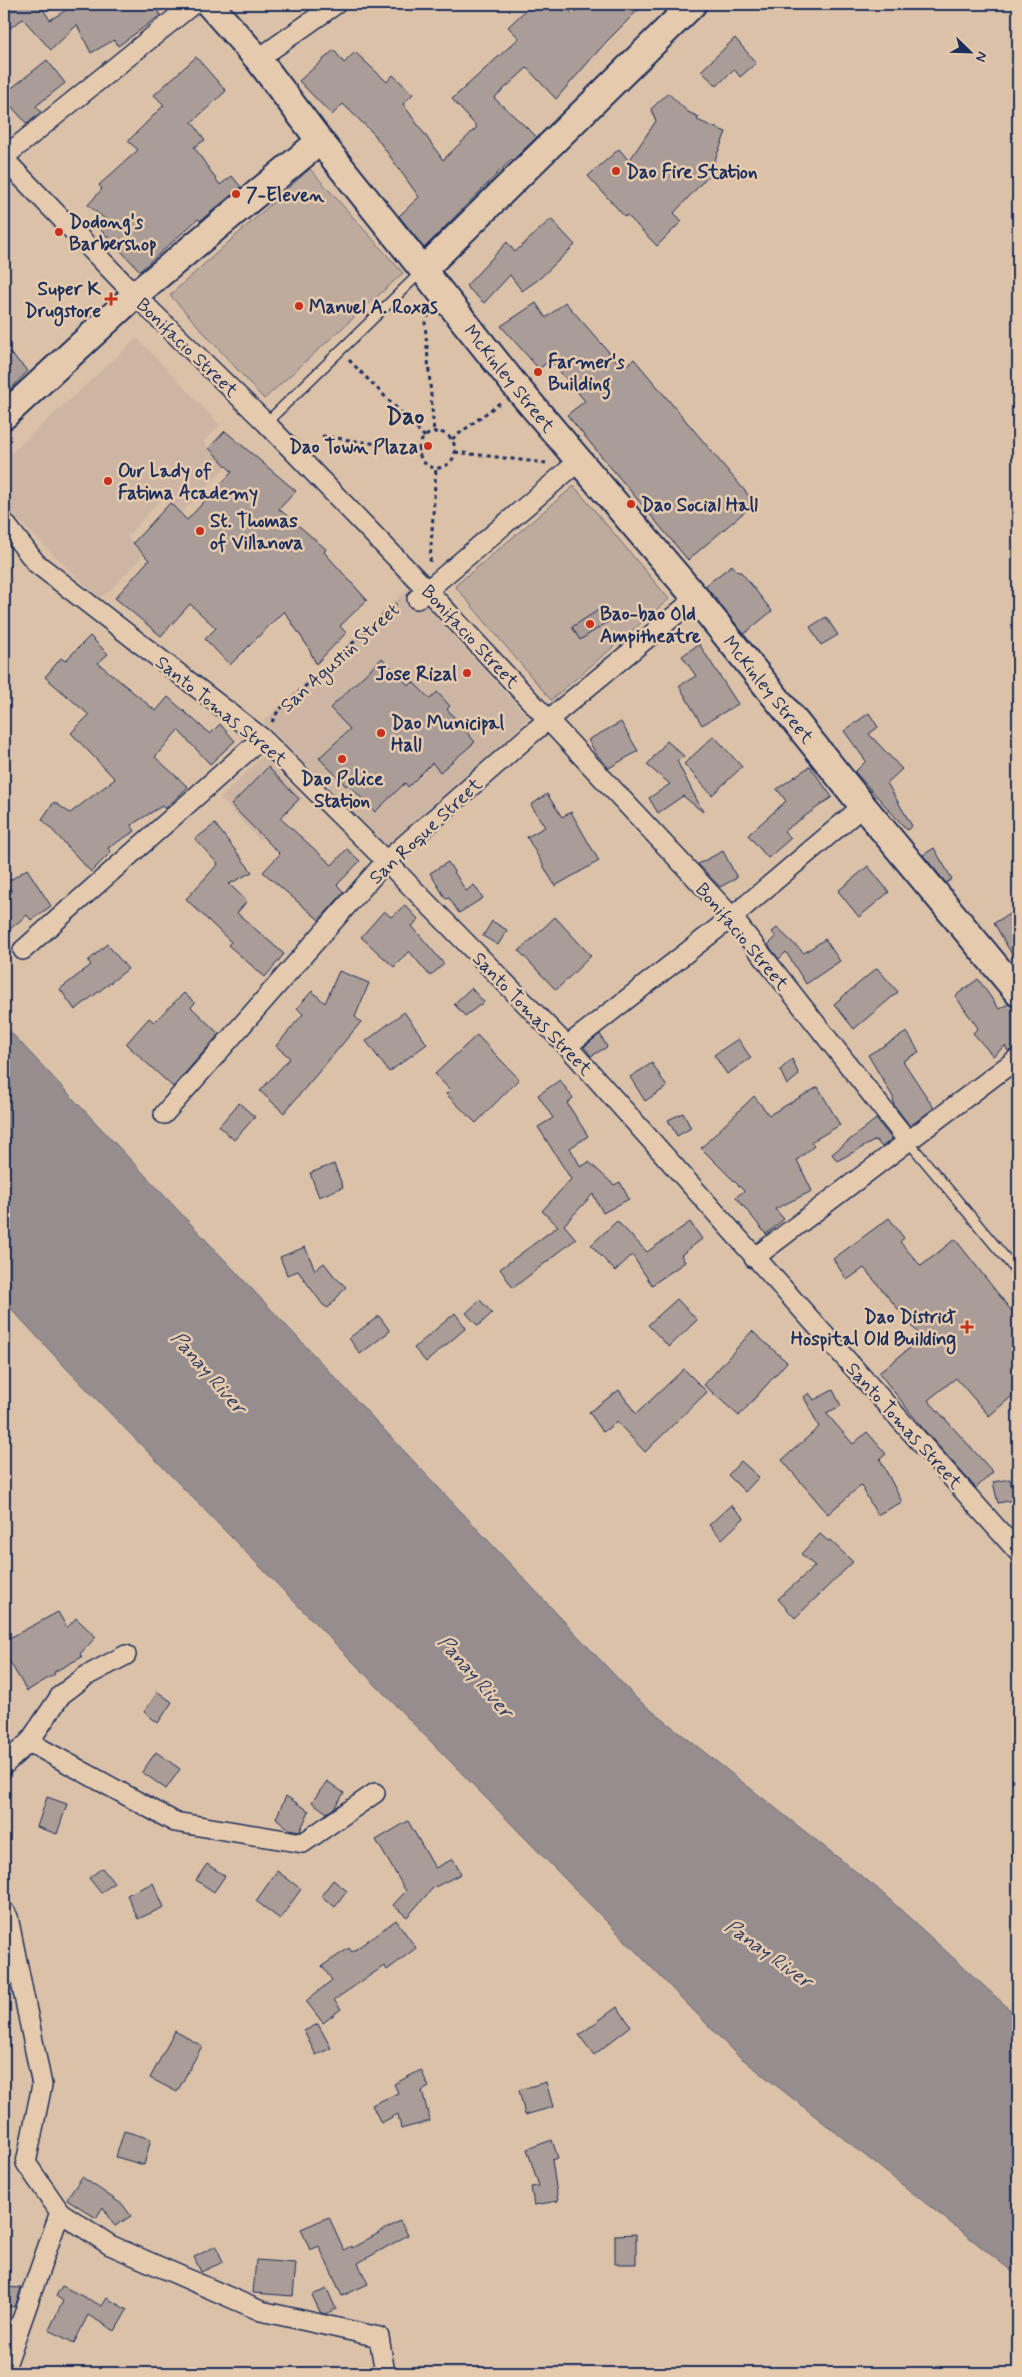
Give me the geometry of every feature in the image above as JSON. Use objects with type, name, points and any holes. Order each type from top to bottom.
[{"type":"street","points":[[4,158],[193,4]]},
{"type":"street","name":"McKinley Street","points":[[209,4],[258,59],[320,141],[576,464],[696,598],[863,806],[1018,993]]},
{"type":"street","points":[[258,59],[336,4]]},
{"type":"street","points":[[430,280],[693,4]]},
{"type":"street","points":[[4,416],[135,295],[320,141]]},
{"type":"street","name":"Bonifacio Street","points":[[4,158],[135,295],[266,423],[423,595],[550,720],[732,917],[908,1141]]},
{"type":"street","points":[[423,595],[576,464]]},
{"type":"street","name":"Santo Tomas Street","points":[[4,522],[36,563],[262,738],[386,861],[567,1046],[1018,1552]]},
{"type":"street","name":"San Roque Street","points":[[164,1114],[386,861],[696,598]]},
{"type":"street","points":[[23,950],[262,738]]},
{"type":"street","points":[[567,1046],[732,917],[863,806]]},
{"type":"street","points":[[754,1258],[1018,1058]]},
{"type":"street","points":[[4,1765],[28,1742],[61,1695],[86,1676],[126,1655]]},
{"type":"street","points":[[28,1742],[175,1822],[302,1843],[375,1793]]},
{"type":"street","points":[[4,1911],[8,1917],[42,2084],[26,2163],[60,2212],[110,2245],[261,2311],[380,2337],[385,2373]]},
{"type":"street","points":[[4,2371],[60,2212]]},
{"type":"lane","points":[[266,423],[340,350],[430,280]]},
{"type":"lane","points":[[908,1141],[1018,1273]]},
{"type":"path","points":[[430,280],[425,323],[434,432]]},
{"type":"path","points":[[340,350],[425,437]]},
{"type":"path","points":[[452,439],[518,389]]},
{"type":"path","points":[[434,432],[447,434],[452,439],[455,452],[450,463],[436,468],[423,462],[419,450],[425,437],[434,432]]},
{"type":"path","points":[[322,436],[419,450]]},
{"type":"path","points":[[455,452],[576,464]]},
{"type":"path","points":[[423,595],[436,468]]},
{"type":"path","name":"San Agustin Street","points":[[262,738],[278,711],[392,608],[400,601],[423,595]]},
{"type":"shaded area","points":[[310,169],[403,273],[264,399],[170,295]]},
{"type":"shaded area","name":"Our Lady of Fatima Academy","points":[[137,338],[220,425],[203,442],[226,466],[181,514],[163,497],[127,537],[143,555],[109,592],[99,598],[4,507],[4,460]]},
{"type":"shaded area","points":[[574,486],[669,599],[551,700],[455,586]]},
{"type":"shaded area","points":[[409,588],[529,718],[390,849],[263,722]]},
{"type":"shaded area","points":[[263,756],[303,798],[260,840],[220,798]]},
{"type":"water","name":"Panay River","points":[[4,1025],[637,1699],[878,1889],[1018,2017],[1018,2276],[735,2053],[66,1368],[4,1301]]},
{"type":"building","points":[[9,4],[44,4],[41,6],[50,20],[76,4],[152,4],[161,15],[118,46],[114,40],[91,53],[77,25],[51,50],[23,19],[4,32],[4,7]]},
{"type":"building","points":[[532,4],[563,4],[573,14],[583,4],[644,4],[606,42],[556,99],[527,68],[494,98],[537,137],[512,159],[424,248],[399,216],[419,197],[374,134],[343,104],[332,115],[299,81],[334,50],[344,63],[355,52],[387,82],[393,75],[413,94],[403,104],[443,160],[477,127],[452,99],[519,38],[508,27]]},
{"type":"building","points":[[735,38],[756,63],[740,77],[734,69],[717,86],[701,71]]},
{"type":"building","points":[[196,57],[226,91],[192,122],[205,140],[194,147],[220,185],[232,176],[241,187],[200,221],[198,219],[140,271],[98,227],[105,219],[88,205],[102,189],[99,185],[138,150],[128,141],[164,105],[154,95]]},
{"type":"building","points":[[47,60],[65,83],[36,106],[41,112],[27,124],[4,98],[4,94]]},
{"type":"building","points":[[668,93],[688,112],[699,117],[697,120],[726,132],[709,175],[674,213],[682,221],[657,246],[627,215],[625,217],[588,176],[619,149],[629,161],[656,121],[651,109]]},
{"type":"building","points":[[551,219],[575,245],[539,279],[522,291],[510,275],[484,303],[466,286],[507,242],[515,252]]},
{"type":"building","name":"Dao Social Hall","points":[[565,302],[623,368],[634,359],[755,503],[688,560],[567,415],[585,401],[550,360],[539,369],[501,326],[536,303],[546,318]]},
{"type":"building","points":[[4,347],[28,371],[4,396]]},
{"type":"building","points":[[225,431],[296,491],[279,509],[326,549],[324,552],[367,600],[340,626],[346,633],[316,664],[308,647],[284,611],[230,665],[205,639],[216,628],[190,604],[161,636],[115,598],[149,560],[133,543],[170,503],[187,520],[232,472],[209,448]]},
{"type":"building","points":[[732,565],[738,572],[741,572],[772,611],[744,634],[705,586]]},
{"type":"building","name":"Bao-bao Old Ampitheatre","points":[[600,609],[608,622],[580,640],[572,627]]},
{"type":"building","points":[[826,617],[838,635],[821,645],[810,627]]},
{"type":"building","points":[[90,636],[108,654],[98,663],[156,711],[168,697],[210,734],[220,724],[235,741],[210,764],[178,730],[155,757],[188,787],[165,809],[162,806],[131,825],[135,831],[108,848],[111,852],[91,872],[42,819],[54,802],[70,813],[115,779],[71,733],[89,715],[45,677],[61,658],[65,661]]},
{"type":"building","points":[[699,644],[738,704],[702,725],[679,686],[696,676],[682,656]]},
{"type":"building","points":[[382,658],[409,686],[413,682],[430,699],[437,692],[450,706],[447,709],[475,742],[440,772],[432,763],[408,787],[405,783],[375,812],[319,758],[350,729],[330,708]]},
{"type":"building","points":[[869,713],[878,727],[869,734],[902,769],[887,783],[912,826],[907,830],[855,772],[866,761],[844,731]]},
{"type":"building","points":[[621,722],[638,751],[609,768],[597,755],[588,740]]},
{"type":"building","points":[[714,736],[742,767],[712,795],[684,764]]},
{"type":"building","points":[[667,741],[684,756],[677,761],[703,812],[683,796],[658,813],[649,798],[670,784],[647,765]]},
{"type":"building","points":[[810,766],[832,797],[784,831],[791,838],[768,858],[748,835],[786,801],[777,789]]},
{"type":"building","points":[[268,767],[299,799],[280,818],[332,865],[347,849],[360,861],[337,885],[344,892],[319,920],[263,872],[280,854],[231,805]]},
{"type":"building","points":[[547,794],[562,817],[571,812],[599,861],[555,886],[527,837],[545,827],[531,805]]},
{"type":"building","points":[[215,824],[252,872],[229,884],[247,901],[237,913],[284,954],[265,977],[228,945],[231,942],[186,899],[218,864],[195,839]]},
{"type":"building","points":[[934,848],[952,879],[946,883],[923,855]]},
{"type":"building","points":[[723,851],[737,878],[720,887],[698,864]]},
{"type":"building","points":[[448,862],[466,891],[474,885],[483,898],[459,913],[449,898],[446,899],[430,873]]},
{"type":"building","points":[[868,866],[889,892],[859,917],[838,891]]},
{"type":"building","points":[[27,869],[51,906],[31,920],[27,915],[4,934],[4,896],[12,892],[6,883]]},
{"type":"building","points":[[405,905],[419,920],[412,926],[444,964],[430,976],[409,951],[394,967],[361,937],[384,911],[391,917]]},
{"type":"building","points":[[1018,909],[1018,965],[994,923]]},
{"type":"building","points":[[555,917],[591,956],[556,990],[519,951]]},
{"type":"building","points":[[492,921],[507,930],[498,945],[483,936]]},
{"type":"building","points":[[777,928],[804,953],[825,939],[840,961],[806,984],[786,952],[779,959],[768,945],[776,937],[772,932]]},
{"type":"building","points":[[107,944],[128,969],[75,1010],[60,989],[91,965],[88,961]]},
{"type":"building","points":[[877,968],[898,992],[854,1029],[834,1004]]},
{"type":"building","points":[[339,971],[369,983],[355,1017],[361,1022],[284,1113],[260,1091],[290,1058],[276,1046],[303,1014],[297,1008],[312,991],[325,1003]]},
{"type":"building","points":[[978,979],[999,1009],[1008,1004],[1015,1007],[1018,1013],[1018,1047],[1008,1051],[1005,1046],[993,1056],[973,1033],[978,1028],[955,996]]},
{"type":"building","points":[[471,988],[484,1002],[465,1016],[454,1004]]},
{"type":"building","points":[[184,993],[195,1003],[191,1007],[219,1034],[173,1087],[126,1044],[149,1018],[154,1022]]},
{"type":"building","points":[[404,1012],[427,1044],[389,1072],[366,1041]]},
{"type":"building","points":[[907,1032],[919,1052],[903,1061],[934,1108],[910,1126],[894,1105],[893,1097],[868,1055]]},
{"type":"building","points":[[600,1034],[607,1047],[591,1056],[584,1047]]},
{"type":"building","points":[[477,1035],[519,1079],[476,1123],[446,1094],[450,1090],[435,1074]]},
{"type":"building","points":[[738,1039],[751,1058],[727,1074],[714,1055]]},
{"type":"building","points":[[792,1059],[799,1075],[787,1085],[780,1070]]},
{"type":"building","points":[[652,1063],[667,1087],[645,1101],[630,1077]]},
{"type":"building","points":[[560,1080],[573,1098],[567,1103],[588,1136],[570,1148],[581,1167],[589,1162],[614,1185],[620,1182],[629,1199],[603,1213],[593,1194],[564,1225],[576,1239],[513,1288],[500,1269],[558,1226],[542,1211],[571,1179],[538,1127],[553,1118],[538,1095]]},
{"type":"building","points":[[818,1087],[840,1125],[811,1142],[814,1146],[797,1160],[812,1191],[775,1209],[784,1219],[766,1234],[736,1197],[744,1191],[701,1148],[754,1096],[769,1115]]},
{"type":"building","points":[[239,1103],[255,1117],[234,1140],[219,1126]]},
{"type":"building","points":[[683,1113],[691,1128],[677,1136],[668,1120]]},
{"type":"building","points":[[876,1119],[892,1139],[882,1147],[876,1140],[837,1161],[832,1154]]},
{"type":"building","points":[[334,1164],[343,1187],[319,1197],[310,1173]]},
{"type":"building","points":[[889,1218],[904,1238],[900,1242],[921,1266],[955,1239],[1018,1319],[1018,1391],[989,1416],[956,1378],[928,1400],[993,1472],[976,1488],[925,1431],[879,1373],[922,1338],[864,1268],[847,1280],[833,1259]]},
{"type":"building","points":[[617,1221],[647,1252],[690,1222],[702,1239],[681,1255],[685,1262],[652,1285],[632,1255],[615,1271],[591,1245]]},
{"type":"building","points":[[305,1247],[315,1270],[324,1263],[346,1287],[328,1308],[323,1305],[298,1271],[287,1275],[280,1257]]},
{"type":"building","points":[[677,1299],[697,1320],[669,1347],[648,1325]]},
{"type":"building","points":[[480,1300],[492,1313],[478,1326],[466,1313]]},
{"type":"building","points":[[455,1313],[466,1328],[426,1362],[414,1348]]},
{"type":"building","points":[[379,1316],[390,1331],[360,1354],[349,1338]]},
{"type":"building","points":[[752,1331],[787,1362],[739,1416],[704,1385]]},
{"type":"building","points":[[684,1369],[707,1392],[645,1452],[617,1422],[603,1432],[589,1412],[619,1390],[636,1414]]},
{"type":"building","points":[[833,1390],[841,1406],[826,1413],[853,1444],[867,1432],[886,1454],[880,1459],[902,1502],[877,1515],[861,1485],[828,1514],[782,1460],[819,1427],[804,1397],[809,1393],[814,1400]]},
{"type":"building","points":[[741,1461],[759,1477],[745,1492],[728,1475]]},
{"type":"building","points":[[1010,1479],[1014,1500],[998,1503],[993,1482]]},
{"type":"building","points":[[731,1505],[744,1518],[722,1539],[709,1525]]},
{"type":"building","points":[[820,1534],[828,1541],[830,1540],[853,1562],[795,1618],[778,1599],[815,1566],[801,1554]]},
{"type":"building","points":[[58,1612],[67,1628],[76,1618],[96,1637],[80,1654],[82,1657],[54,1672],[55,1674],[27,1691],[4,1652],[4,1641]]},
{"type":"building","points":[[158,1692],[172,1702],[158,1723],[144,1712]]},
{"type":"building","points":[[156,1752],[180,1769],[166,1789],[142,1772]]},
{"type":"building","points":[[327,1781],[344,1793],[334,1808],[327,1813],[312,1802]]},
{"type":"building","points":[[286,1796],[309,1811],[300,1831],[289,1829],[276,1818]]},
{"type":"building","points":[[47,1797],[67,1804],[57,1834],[37,1827]]},
{"type":"building","points":[[408,1821],[435,1868],[453,1859],[461,1874],[433,1888],[407,1917],[393,1905],[406,1891],[376,1840]]},
{"type":"building","points":[[207,1864],[225,1876],[214,1892],[196,1880]]},
{"type":"building","points":[[102,1868],[114,1883],[101,1893],[89,1878]]},
{"type":"building","points":[[277,1871],[301,1889],[280,1919],[256,1901]]},
{"type":"building","points":[[333,1880],[347,1891],[335,1907],[321,1896]]},
{"type":"building","points":[[153,1883],[164,1907],[138,1919],[127,1895]]},
{"type":"building","points":[[396,1920],[416,1948],[387,1970],[384,1966],[334,2000],[341,2009],[323,2023],[306,2001],[332,1980],[322,1966],[349,1948],[352,1952]]},
{"type":"building","points":[[617,2007],[631,2026],[594,2055],[579,2035]]},
{"type":"building","points":[[318,2024],[331,2048],[316,2055],[304,2031]]},
{"type":"building","points":[[175,2031],[202,2046],[177,2092],[150,2078]]},
{"type":"building","points":[[421,2070],[429,2087],[422,2091],[430,2121],[401,2129],[398,2114],[381,2123],[372,2105],[398,2093],[394,2084]]},
{"type":"building","points":[[546,2082],[553,2107],[525,2115],[519,2090]]},
{"type":"building","points":[[124,2131],[151,2139],[144,2165],[116,2157]]},
{"type":"building","points":[[552,2140],[558,2158],[552,2160],[558,2201],[534,2205],[531,2187],[539,2186],[527,2149]]},
{"type":"building","points":[[82,2177],[123,2205],[131,2216],[115,2226],[103,2207],[96,2218],[67,2199]]},
{"type":"building","points":[[329,2217],[344,2250],[351,2246],[352,2248],[400,2221],[408,2235],[358,2263],[368,2284],[342,2296],[319,2246],[310,2250],[301,2229]]},
{"type":"building","points":[[636,2234],[636,2264],[615,2264],[615,2235]]},
{"type":"building","points":[[216,2246],[223,2262],[201,2272],[194,2257]]},
{"type":"building","points":[[256,2260],[296,2263],[293,2296],[253,2293]]},
{"type":"building","points":[[62,2286],[102,2306],[107,2298],[127,2310],[115,2331],[88,2315],[74,2343],[49,2330],[63,2301],[56,2296]]},
{"type":"building","points":[[4,2287],[21,2288],[15,2307],[4,2306]]},
{"type":"building","points":[[327,2289],[336,2309],[325,2314],[320,2312],[312,2295]]},
{"type":"place","name":"Dao Fire Station","points":[[616,171]]},
{"type":"place","name":"7-Eleven","points":[[236,194]]},
{"type":"place","name":"Dodong's Barbershop","points":[[59,232]]},
{"type":"place","name":"Super K Drugstore","points":[[111,299]]},
{"type":"place","name":"Manuel A. Roxas","points":[[299,306]]},
{"type":"place","name":"Farmer's Building","points":[[538,372]]},
{"type":"place","name":"Dao Town Plaza","points":[[428,446]]},
{"type":"place","name":"Our Lady of Fatima Academy","points":[[108,481]]},
{"type":"place","name":"Dao Social Hall","points":[[631,504]]},
{"type":"place","name":"St. Thomas of Villanova","points":[[200,531]]},
{"type":"place","name":"Bao-bao Old Ampitheatre","points":[[590,624]]},
{"type":"place","name":"Jose Rizal","points":[[467,673]]},
{"type":"place","name":"Dao Municipal Hall","points":[[381,733]]},
{"type":"place","name":"Dao Police Station","points":[[342,759]]},
{"type":"place","name":"Dao District Hospital Old Building","points":[[967,1327]]},
{"type":"district","name":"Dao","points":[[405,416]]}]
